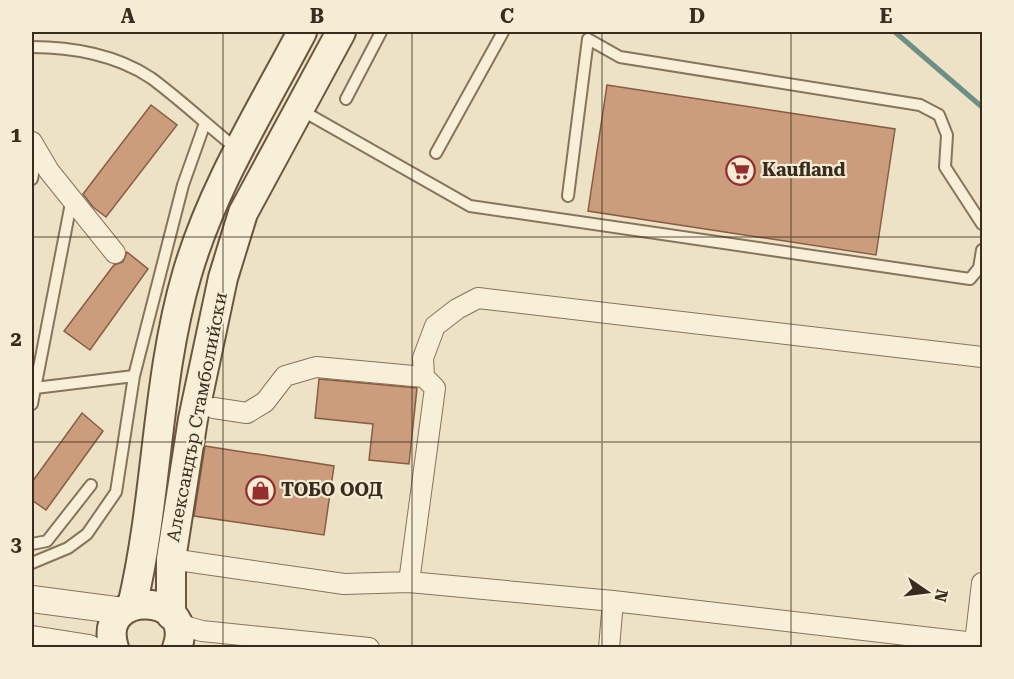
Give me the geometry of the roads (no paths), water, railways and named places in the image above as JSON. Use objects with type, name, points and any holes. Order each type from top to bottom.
[{"type":"main road","name":"Александър Стамболийски","points":[[114,648],[112,630],[116,620],[128,608],[142,564],[172,344],[187,276],[202,228],[302,32]]},
{"type":"main road","name":"Александър Стамболийски","points":[[175,629],[171,559],[193,419],[223,278],[243,213],[340,32]]},
{"type":"main road","points":[[128,608],[142,603],[163,608],[175,629]]},
{"type":"street","points":[[34,147],[49,171],[115,253]]},
{"type":"street","points":[[424,377],[423,358],[435,326],[457,309],[478,298],[982,357]]},
{"type":"street","points":[[214,408],[247,413],[264,402],[285,376],[316,367],[424,377],[435,388],[409,582]]},
{"type":"street","points":[[171,559],[344,584],[409,582],[613,601],[975,643],[982,583]]},
{"type":"street","points":[[32,599],[128,608]]},
{"type":"street","points":[[609,648],[613,601]]},
{"type":"street","points":[[175,629],[369,648]]},
{"type":"street","points":[[32,639],[89,648]]},
{"type":"lane","points":[[346,99],[381,32]]},
{"type":"lane","points":[[436,153],[503,32]]},
{"type":"lane","points":[[568,196],[588,39],[620,57],[920,105],[939,115],[947,135],[945,167],[982,224]]},
{"type":"lane","points":[[32,47],[50,47],[118,61],[150,78],[239,152]]},
{"type":"lane","points":[[298,108],[470,206],[970,279],[979,268],[982,250]]},
{"type":"lane","points":[[32,563],[68,548],[87,534],[116,492],[134,376],[183,185],[205,123]]},
{"type":"lane","points":[[32,179],[34,147]]},
{"type":"lane","points":[[32,404],[72,198]]},
{"type":"lane","points":[[35,388],[134,376]]},
{"type":"lane","points":[[32,544],[47,541],[91,485]]},
{"type":"waterway","points":[[895,32],[982,107]]},
{"type":"place","name":"Kaufland","points":[[741,170]]},
{"type":"place","name":"ТОБО ООД","points":[[260,490]]}]
